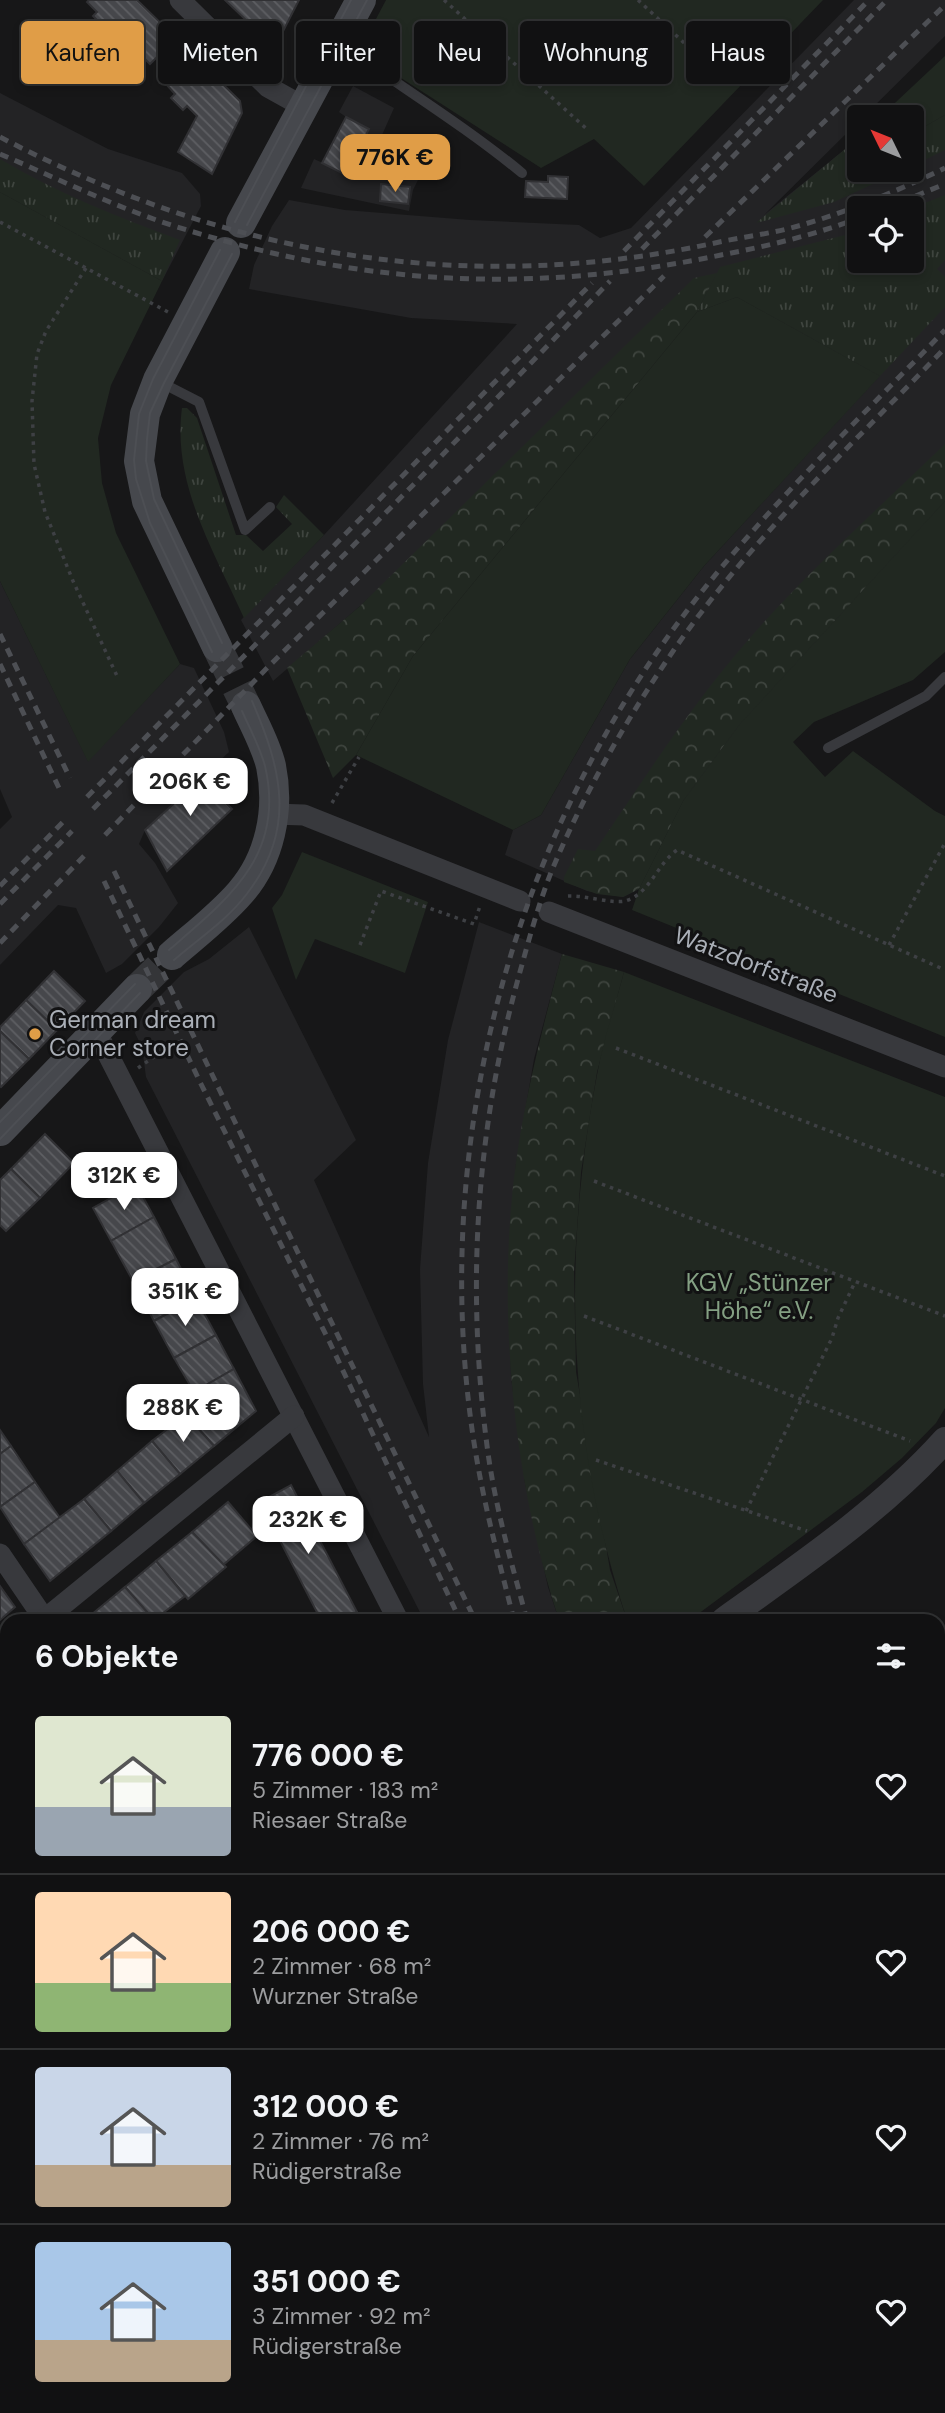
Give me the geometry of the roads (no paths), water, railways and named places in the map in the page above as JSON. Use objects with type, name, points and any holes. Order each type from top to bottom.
[{"type":"main road","points":[[350,21],[361,0]]},
{"type":"main road","points":[[241,223],[317,84]]},
{"type":"main road","points":[[217,648],[147,501],[139,461],[145,414],[158,380],[225,252]]},
{"type":"main road","points":[[172,955],[242,891],[255,872],[264,851],[274,814],[270,766],[264,745],[246,706]]},
{"type":"main road","points":[[0,1131],[137,989]]},
{"type":"street","points":[[180,0],[268,86],[304,107]]},
{"type":"street","points":[[274,814],[304,815],[520,901]]},
{"type":"street","name":"Watzdorfstraße","points":[[549,912],[945,1067]]},
{"type":"street","points":[[96,1031],[395,1614]]},
{"type":"street","points":[[51,1614],[294,1416]]},
{"type":"street","points":[[732,1614],[880,1503],[940,1445]]},
{"type":"street","points":[[0,1554],[40,1614]]},
{"type":"lane","points":[[399,84],[486,144],[522,173]]},
{"type":"lane","points":[[158,380],[199,402],[245,530],[270,507]]},
{"type":"lane","points":[[828,747],[926,695],[945,677]]},
{"type":"tunnel","points":[[217,647],[246,706]]},
{"type":"tunnel","points":[[137,989],[172,955]]},
{"type":"tram line","points":[[235,222],[351,0]]},
{"type":"tram line","points":[[247,225],[367,0]]},
{"type":"tram line","points":[[212,652],[150,523],[136,479],[134,460],[139,414],[153,379],[220,250]]},
{"type":"tram line","points":[[222,643],[154,499],[146,461],[150,413],[232,254]]},
{"type":"tram line","points":[[174,960],[221,921],[246,895],[262,871],[273,847],[278,823],[277,776],[271,751],[252,701]]},
{"type":"tram line","points":[[169,950],[231,893],[259,850],[267,825],[269,797],[265,766],[242,711]]},
{"type":"tram line","points":[[0,1122],[135,984]]},
{"type":"tram line","points":[[0,1139],[140,993]]},
{"type":"railway","points":[[624,251],[869,0]]},
{"type":"railway","points":[[642,249],[887,0]]},
{"type":"railway","points":[[705,237],[945,5]]},
{"type":"railway","points":[[0,137],[87,178],[174,212],[263,238],[353,255],[444,265],[536,266],[629,258],[787,229],[848,210],[945,168]]},
{"type":"railway","points":[[0,154],[92,195],[187,230],[255,249],[387,273],[518,279],[584,275],[721,255],[773,244],[847,222]]},
{"type":"railway","points":[[916,196],[945,184]]},
{"type":"railway","points":[[105,835],[267,668],[664,276]]},
{"type":"railway","points":[[93,809],[610,281]]},
{"type":"railway","points":[[87,797],[592,283]]},
{"type":"railway","points":[[512,1614],[485,1501],[472,1429],[463,1328],[463,1226],[473,1125],[492,1025],[520,927],[557,832],[602,741],[655,655],[687,611],[756,527],[945,330]]},
{"type":"railway","points":[[525,1614],[491,1474],[481,1393],[476,1274],[484,1155],[492,1096],[503,1038],[542,897],[576,816],[618,738],[695,620],[798,499],[945,348]]},
{"type":"railway","points":[[0,634],[70,778]]},
{"type":"railway","points":[[0,664],[59,788]]},
{"type":"railway","points":[[0,886],[66,819]]},
{"type":"railway","points":[[0,904],[72,831]]},
{"type":"railway","points":[[0,943],[84,856]]},
{"type":"railway","points":[[114,871],[472,1614]]},
{"type":"railway","points":[[104,881],[330,1343],[457,1614]]},
{"type":"place","name":"German dream Corner store","points":[[35,1034]]},
{"type":"park label","name":"KGV „Stünzer Höhe“ e.V.","points":[[759,1297]]}]
